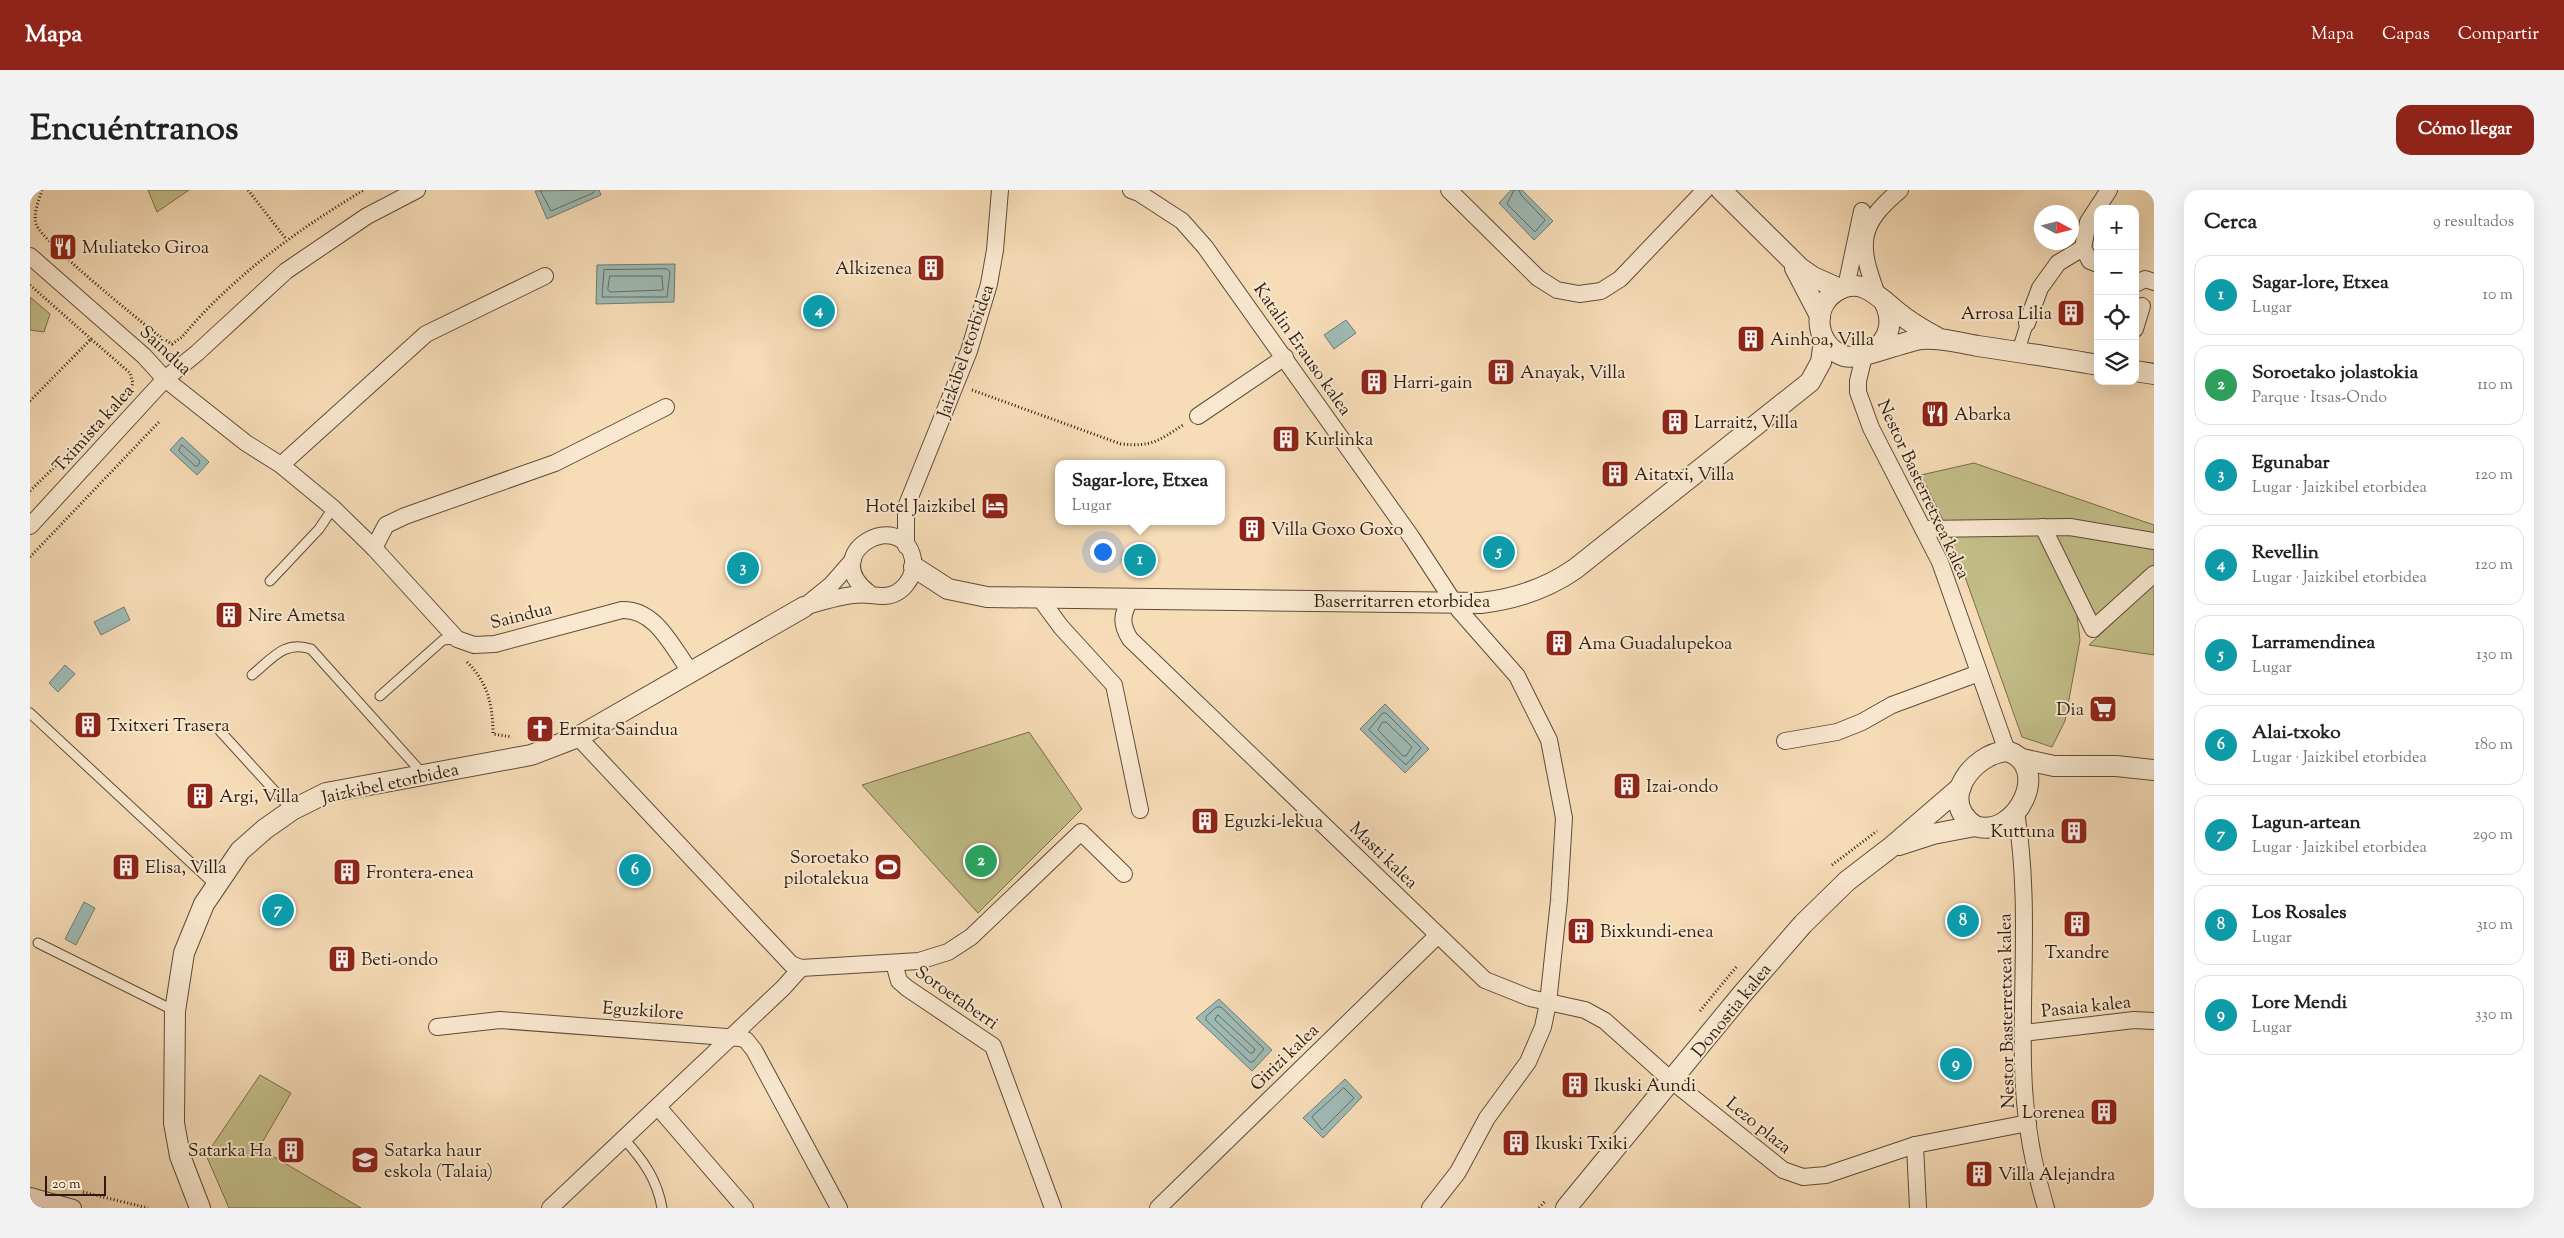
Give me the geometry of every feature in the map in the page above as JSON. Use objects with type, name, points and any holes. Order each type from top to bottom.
[{"type":"street","points":[[165,379],[197,353],[286,271],[340,233],[417,190]]},
{"type":"street","name":"Jaizkibel etorbidea","points":[[804,606],[869,593],[884,596],[898,592],[909,582],[914,568],[911,552],[906,546],[906,507],[980,318],[995,250],[1000,190]]},
{"type":"street","name":"Katalin Erauso kalea","points":[[1131,190],[1139,192],[1182,221],[1205,247],[1412,538],[1454,602],[1517,676],[1549,740],[1564,818],[1559,900],[1548,1003],[1542,1027],[1528,1062],[1486,1118],[1458,1172],[1430,1208]]},
{"type":"street","points":[[1448,190],[1538,278],[1557,290],[1579,294],[1601,291],[1620,279],[1705,190]]},
{"type":"street","points":[[1721,190],[1788,258],[1813,277],[1843,288],[1868,288],[1910,322],[1938,338]]},
{"type":"street","points":[[1820,316],[1826,300],[1843,288],[1866,215],[1900,190]]},
{"type":"street","points":[[2094,262],[2090,261],[2083,248],[2088,222],[2109,190]]},
{"type":"street","points":[[1866,215],[1865,258],[1890,322],[1883,344],[1869,354]]},
{"type":"street","points":[[2018,352],[2040,288],[2058,263],[2083,248]]},
{"type":"street","name":"Saindua","points":[[30,256],[144,356],[165,379],[246,443],[281,464],[333,508],[374,548],[450,640],[474,645],[495,644],[622,610],[630,610],[651,619],[690,671]]},
{"type":"street","name":"Baserritarren etorbidea","points":[[914,568],[935,583],[960,593],[987,597],[1481,603],[1515,598],[1547,586],[1575,569],[1810,382],[1821,362],[1824,340],[1821,332],[1820,316],[1806,286],[1788,258]]},
{"type":"street","points":[[281,464],[426,334],[545,276]]},
{"type":"street","points":[[2139,318],[2144,304]]},
{"type":"street","points":[[1824,340],[1837,352],[1845,356],[1869,354],[1906,342],[1938,338],[2094,364]]},
{"type":"street","name":"Nestor Basterretxea kalea","points":[[1869,354],[1858,381],[1858,392],[1871,428],[1940,562],[1979,673],[2015,755]]},
{"type":"street","points":[[1198,416],[1285,357]]},
{"type":"street","points":[[2139,372],[2154,374]]},
{"type":"street","name":"Tximista kalea","points":[[30,526],[165,379]]},
{"type":"street","points":[[374,548],[386,526],[404,516],[555,463],[666,407]]},
{"type":"street","name":"Jaizkibel etorbidea","points":[[200,1208],[180,1156],[174,1123],[175,1011],[184,953],[204,904],[240,852],[265,829],[292,810],[326,793],[531,755],[578,737],[804,606],[831,585],[853,560],[858,547],[875,536],[906,507]]},
{"type":"street","points":[[2043,527],[2093,629],[2154,574]]},
{"type":"street","points":[[1924,529],[2070,527],[2154,541]]},
{"type":"street","points":[[875,536],[892,536],[906,546]]},
{"type":"street","points":[[853,560],[856,579],[869,593]]},
{"type":"street","points":[[1039,597],[1054,619],[1114,685],[1140,810]]},
{"type":"street","name":"Masti kalea","points":[[1131,598],[1122,620],[1124,630],[1130,638],[1485,980],[1502,988],[1548,1003],[1585,1010],[1605,1021],[1672,1081]]},
{"type":"street","points":[[1785,741],[1837,732],[1862,722],[1892,705],[1979,673]]},
{"type":"street","points":[[550,1208],[784,988],[801,968],[791,964],[578,737]]},
{"type":"street","name":"Donostia kalea","points":[[1566,1208],[1743,993],[1803,924],[1847,881],[1890,848],[1961,787],[1977,762],[1992,753],[2015,755],[2043,764],[2116,766],[2154,770]]},
{"type":"street","points":[[2015,755],[2028,772],[2027,790]]},
{"type":"street","name":"Donostia kalea","points":[[1890,848],[1933,834],[1975,826],[1980,828],[1996,826],[2016,812],[2027,790],[2045,776],[2066,766]]},
{"type":"street","points":[[1961,787],[1959,795],[1961,810],[1975,826]]},
{"type":"street","name":"Nestor Basterretxea kalea","points":[[2016,812],[2022,854],[2025,903],[2023,1033],[2028,1123],[2046,1208]]},
{"type":"street","points":[[894,963],[919,960],[948,952],[971,937],[1081,832],[1124,874]]},
{"type":"street","name":"Girizi kalea","points":[[1158,1208],[1438,935]]},
{"type":"street","name":"Soroetaberri","points":[[801,968],[894,963],[899,981],[907,988],[993,1046],[1053,1208]]},
{"type":"street","name":"Eguzkilore","points":[[437,1027],[500,1020],[733,1036]]},
{"type":"street","name":"Pasaia kalea","points":[[2023,1033],[2134,1020],[2154,1021]]},
{"type":"street","points":[[733,1036],[750,1045],[839,1208]]},
{"type":"street","name":"Lezo plaza","points":[[1672,1081],[1783,1170],[1803,1177],[1826,1175],[1914,1145],[2028,1123]]},
{"type":"street","points":[[654,1110],[745,1208]]},
{"type":"street","points":[[1914,1145],[1919,1203]]},
{"type":"street","points":[[30,1196],[65,1207]]},
{"type":"lane","points":[[270,581],[319,529],[333,508]]},
{"type":"lane","points":[[380,696],[450,640]]},
{"type":"lane","points":[[252,675],[285,649],[297,644],[311,649],[424,774]]},
{"type":"lane","points":[[30,713],[216,886]]},
{"type":"lane","points":[[220,731],[292,810]]},
{"type":"lane","points":[[38,942],[175,1011]]},
{"type":"lane","points":[[624,1139],[645,1162],[659,1191],[662,1208]]},
{"type":"path","points":[[42,190],[36,211],[36,222],[39,230],[158,336],[172,344],[182,338],[234,284],[286,239],[364,190]]},
{"type":"path","points":[[248,190],[286,239]]},
{"type":"path","points":[[30,285],[130,373],[133,383],[129,392]]},
{"type":"path","points":[[30,401],[91,339]]},
{"type":"path","points":[[955,384],[1121,444],[1143,446],[1159,440],[1198,416]]},
{"type":"path","points":[[30,557],[159,422]]},
{"type":"path","points":[[30,491],[86,435]]},
{"type":"path","points":[[450,640],[490,694],[493,734],[518,738]]},
{"type":"path","points":[[74,1189],[148,1208]]},
{"type":"shaded area","points":[[148,190],[189,190],[157,212]]},
{"type":"shaded area","points":[[30,297],[50,314],[44,332],[30,330]]},
{"type":"shaded area","points":[[1974,463],[2154,525],[2154,537],[1945,524],[1921,475]]},
{"type":"shaded area","points":[[2043,527],[2076,607],[2080,640],[2065,721],[2052,747],[2022,737],[1948,529]]},
{"type":"shaded area","points":[[2054,532],[2154,548],[2154,574],[2097,625]]},
{"type":"shaded area","points":[[2154,584],[2154,655],[2089,645]]},
{"type":"shaded area","points":[[1029,732],[1082,809],[978,913],[862,785]]},
{"type":"shaded area","points":[[260,1075],[291,1093],[259,1148],[361,1208],[229,1208],[206,1155]]},
{"type":"water","points":[[599,190],[601,195],[547,219],[535,191]]},
{"type":"water","points":[[1511,190],[1522,190],[1553,221],[1534,240],[1499,203]]},
{"type":"water","points":[[675,264],[674,302],[596,304],[597,265]]},
{"type":"water","points":[[1346,320],[1356,333],[1334,349],[1324,335]]},
{"type":"water","points":[[182,437],[209,462],[197,475],[170,450]]},
{"type":"water","points":[[124,607],[130,620],[101,635],[94,622]]},
{"type":"water","points":[[65,665],[75,674],[58,692],[49,683]]},
{"type":"water","points":[[1385,704],[1429,749],[1405,773],[1360,729]]},
{"type":"water","points":[[84,902],[95,908],[76,945],[65,939]]},
{"type":"water","points":[[1219,999],[1272,1050],[1252,1071],[1196,1018]]},
{"type":"water","points":[[1345,1079],[1362,1097],[1323,1138],[1303,1118]]},
{"type":"place","name":"Muliateko Giroa","points":[[63,247]]},
{"type":"place","name":"Alkizenea","points":[[931,268]]},
{"type":"place","name":"Revellin","points":[[819,311]]},
{"type":"place","name":"Arrosa Lilia","points":[[2071,313]]},
{"type":"place","name":"Ainhoa, Villa","points":[[1751,339]]},
{"type":"place","name":"Anayak, Villa","points":[[1501,372]]},
{"type":"place","name":"Harri-gain","points":[[1374,382]]},
{"type":"place","name":"Abarka","points":[[1935,414]]},
{"type":"place","name":"Larraitz, Villa","points":[[1675,422]]},
{"type":"place","name":"Kurlinka","points":[[1286,439]]},
{"type":"place","name":"Aitatxi, Villa","points":[[1615,474]]},
{"type":"place","name":"Hotel Jaizkibel","points":[[995,506]]},
{"type":"place","name":"Villa Goxo Goxo","points":[[1252,529]]},
{"type":"place","name":"Larramendinea","points":[[1499,552]]},
{"type":"place","name":"Sagar-lore, Etxea","points":[[1140,560]]},
{"type":"place","name":"Egunabar","points":[[743,568]]},
{"type":"place","name":"Nire Ametsa","points":[[229,615]]},
{"type":"place","name":"Ama Guadalupekoa","points":[[1559,643]]},
{"type":"place","name":"Dia","points":[[2103,709]]},
{"type":"place","name":"Txitxeri Trasera","points":[[88,725]]},
{"type":"place","name":"Ermita Saindua","points":[[540,729]]},
{"type":"place","name":"Izai-ondo","points":[[1627,786]]},
{"type":"place","name":"Argi, Villa","points":[[200,796]]},
{"type":"place","name":"Eguzki-lekua","points":[[1205,821]]},
{"type":"place","name":"Kuttuna","points":[[2074,831]]},
{"type":"place","name":"Soroetako jolastokia","points":[[981,861]]},
{"type":"place","name":"Elisa, Villa","points":[[126,867]]},
{"type":"place","name":"Soroetako pilotalekua","points":[[888,867]]},
{"type":"place","name":"Alai-txoko","points":[[635,870]]},
{"type":"place","name":"Frontera-enea","points":[[347,872]]},
{"type":"place","name":"Lagun-artean","points":[[278,910]]},
{"type":"place","name":"Los Rosales","points":[[1963,921]]},
{"type":"place","name":"Txandre","points":[[2077,924]]},
{"type":"place","name":"Bixkundi-enea","points":[[1581,931]]},
{"type":"place","name":"Beti-ondo","points":[[342,959]]},
{"type":"place","name":"Lore Mendi","points":[[1956,1064]]},
{"type":"place","name":"Ikuski Aundi","points":[[1575,1085]]},
{"type":"place","name":"Lorenea","points":[[2104,1112]]},
{"type":"place","name":"Ikuski Txiki","points":[[1516,1143]]},
{"type":"place","name":"Satarka Ha","points":[[291,1150]]},
{"type":"place","name":"Satarka haur eskola (Talaia)","points":[[365,1160]]},
{"type":"place","name":"Villa Alejandra","points":[[1979,1174]]}]
